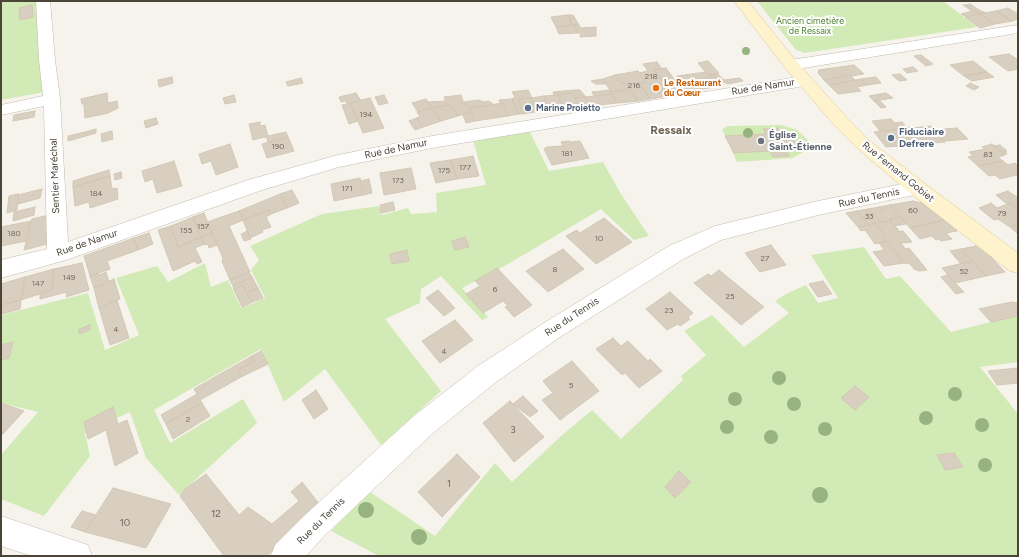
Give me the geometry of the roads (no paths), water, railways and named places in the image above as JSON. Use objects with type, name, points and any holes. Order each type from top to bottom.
[{"type":"street","name":"Sentier Maréchal","points":[[43,1],[47,60],[52,99],[58,254]]},
{"type":"street","name":"Rue Fernand Gobiet","points":[[741,1],[804,81],[841,122],[917,188],[1018,265]]},
{"type":"street","name":"Rue de Namur","points":[[791,65],[1018,29]]},
{"type":"street","name":"Rue de Namur","points":[[1,269],[58,254],[255,185],[338,161],[432,142],[804,81]]},
{"type":"street","points":[[1,110],[52,99]]},
{"type":"street","name":"Rue du Tennis","points":[[286,556],[315,525],[424,424],[487,374],[552,330],[677,252],[703,239],[734,228],[818,208],[917,188]]},
{"type":"street","points":[[1,531],[77,556]]},
{"type":"place","name":"Le Restaurant du Cœur","points":[[656,88]]},
{"type":"place","name":"Marine Proietto","points":[[528,108]]},
{"type":"place","name":"Fiduciaire Defrere","points":[[891,138]]},
{"type":"place","name":"Église Saint-Étienne","points":[[761,141]]},
{"type":"district","name":"Ressaix","points":[[671,130]]},
{"type":"park label","name":"Ancien cimetière de Ressaix","points":[[810,26]]}]
